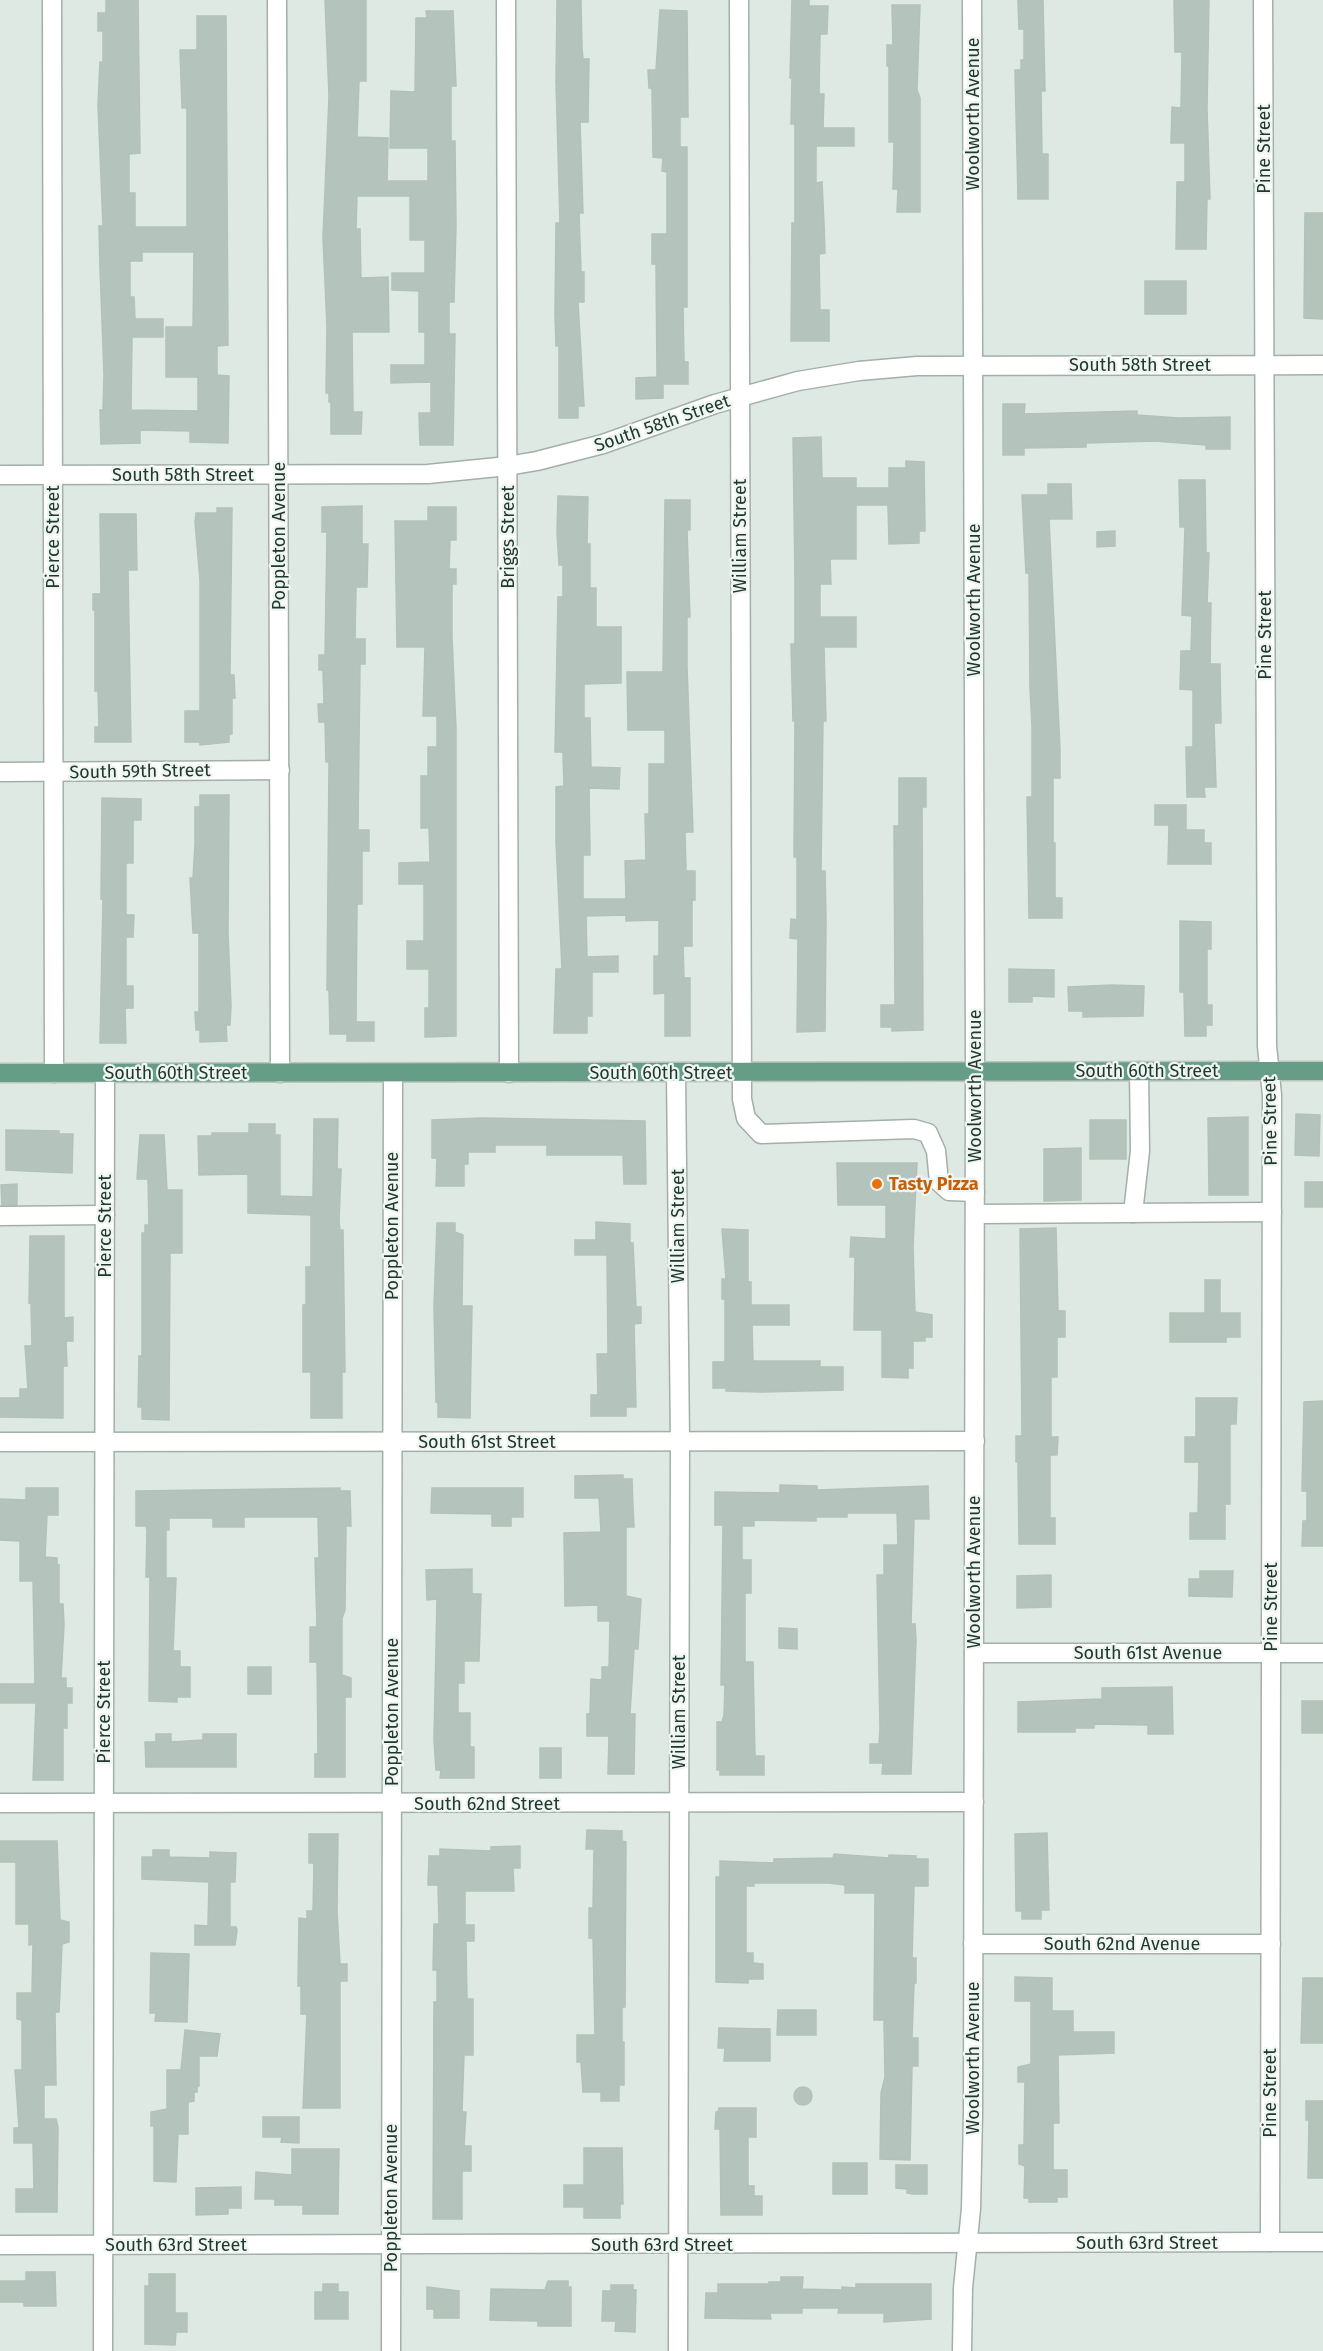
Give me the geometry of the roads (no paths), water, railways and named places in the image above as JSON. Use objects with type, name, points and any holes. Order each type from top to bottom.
[{"type":"main road","name":"South 60th Street","points":[[0,1073],[1323,1071]]},
{"type":"street","name":"Pierce Street","points":[[52,0],[54,1073]]},
{"type":"street","name":"Poppleton Avenue","points":[[277,0],[280,1073]]},
{"type":"street","name":"Briggs Street","points":[[506,0],[510,1073]]},
{"type":"street","name":"William Street","points":[[739,0],[741,1073],[746,1118],[761,1134],[914,1129],[928,1133],[936,1151],[939,1182],[949,1191],[975,1192]]},
{"type":"street","name":"Woolworth Avenue","points":[[962,2351],[963,2288],[969,2245],[973,2114],[975,1072],[972,0]]},
{"type":"street","name":"Pine Street","points":[[1263,0],[1267,1034],[1272,1095],[1270,2242]]},
{"type":"street","name":"South 58th Street","points":[[0,475],[428,474],[537,461],[603,444],[740,397],[798,381],[859,371],[917,366],[1323,365]]},
{"type":"street","name":"South 59th Street","points":[[0,772],[280,770]]},
{"type":"street","points":[[1133,1213],[1140,1151],[1138,1071]]},
{"type":"street","name":"Pierce Street","points":[[103,2351],[105,1073]]},
{"type":"street","name":"Poppleton Avenue","points":[[391,2351],[393,1073]]},
{"type":"street","name":"William Street","points":[[676,1073],[680,1442],[678,2351]]},
{"type":"street","points":[[975,1214],[1272,1212]]},
{"type":"street","points":[[0,1216],[105,1215]]},
{"type":"street","name":"South 61st Street","points":[[0,1442],[975,1441]]},
{"type":"street","name":"South 61st Avenue","points":[[974,1653],[1323,1653]]},
{"type":"street","name":"South 62nd Street","points":[[0,1803],[974,1802]]},
{"type":"street","name":"South 62nd Avenue","points":[[973,1944],[1271,1944]]},
{"type":"street","name":"South 63rd Street","points":[[0,2245],[969,2245],[1323,2242]]},
{"type":"place","name":"Tasty Pizza","points":[[877,1184]]}]
